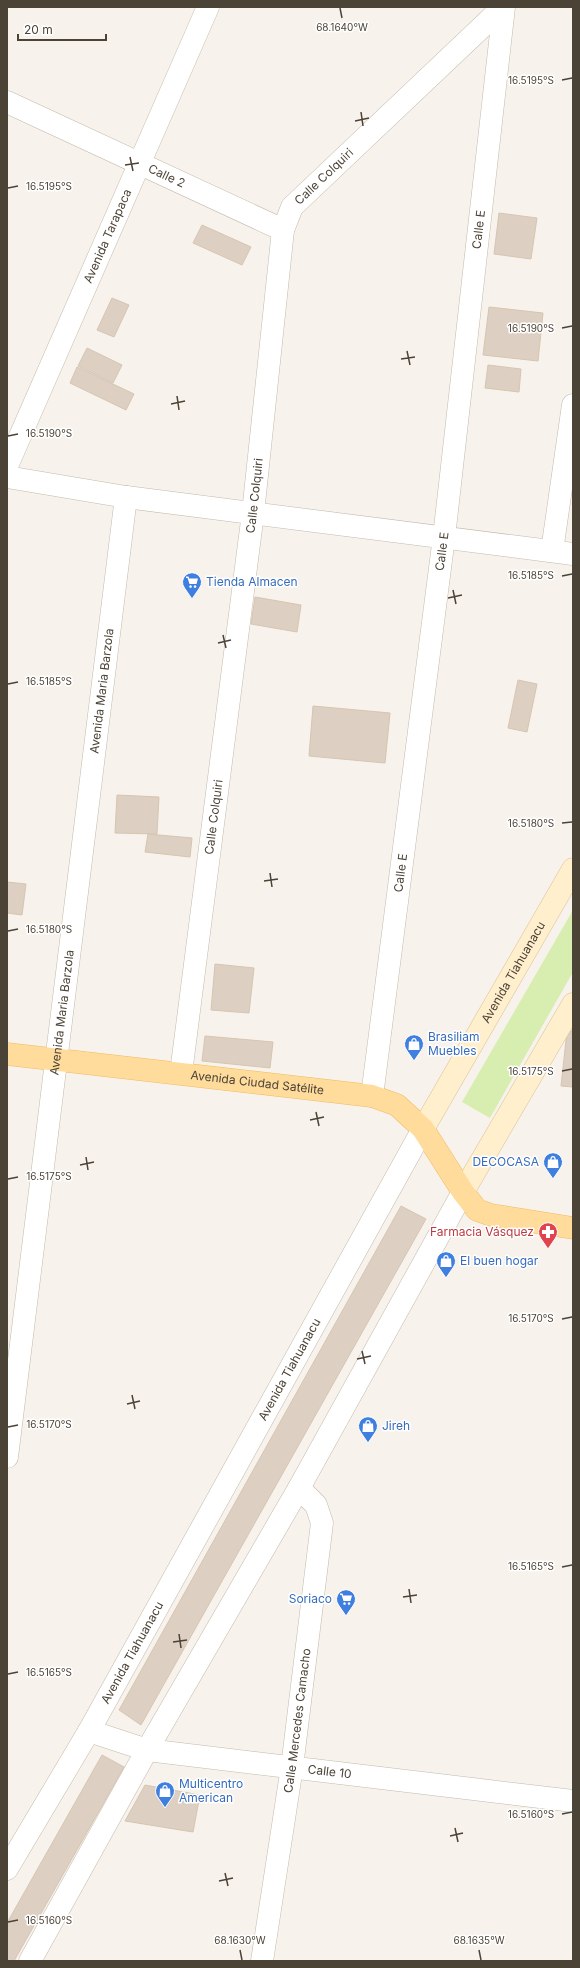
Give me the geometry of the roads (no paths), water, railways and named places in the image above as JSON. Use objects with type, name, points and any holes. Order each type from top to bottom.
[{"type":"main road","name":"Avenida Tiahuanacu","points":[[423,1130],[573,869]]},
{"type":"main road","points":[[464,1192],[573,1004]]},
{"type":"main road","name":"Avenida Ciudad Satélite","points":[[7,1054],[372,1096],[397,1105],[423,1130],[477,1210],[491,1215],[573,1228]]},
{"type":"street","name":"Avenida Tarapaca","points":[[7,466],[208,7]]},
{"type":"street","name":"Calle Colquiri","points":[[181,1073],[253,513],[283,230],[292,207],[503,7]]},
{"type":"street","name":"Calle E","points":[[372,1096],[444,537],[503,7]]},
{"type":"street","name":"Calle 2","points":[[7,102],[283,230]]},
{"type":"street","points":[[7,477],[126,497],[562,552],[573,405]]},
{"type":"street","name":"Avenida Maria Barzola","points":[[7,1457],[55,1060],[126,497]]},
{"type":"street","name":"Avenida Tiahuanacu","points":[[7,1869],[89,1731],[423,1130]]},
{"type":"street","points":[[30,1961],[147,1750],[299,1488],[464,1192]]},
{"type":"street","name":"Calle Mercedes Camacho","points":[[262,1961],[292,1767],[322,1523],[316,1506],[299,1488]]},
{"type":"street","name":"Calle 10","points":[[89,1731],[147,1750],[573,1801]]},
{"type":"place","name":"Tienda Almacen","points":[[192,599]]},
{"type":"place","name":"Brasiliam Muebles","points":[[414,1061]]},
{"type":"place","name":"DECOCASA","points":[[553,1179]]},
{"type":"place","name":"Farmacia Vásquez","points":[[548,1249]]},
{"type":"place","name":"El buen hogar","points":[[446,1278]]},
{"type":"place","name":"Jireh","points":[[368,1443]]},
{"type":"place","name":"Soriaco","points":[[346,1616]]},
{"type":"place","name":"Multicentro American","points":[[165,1808]]}]
